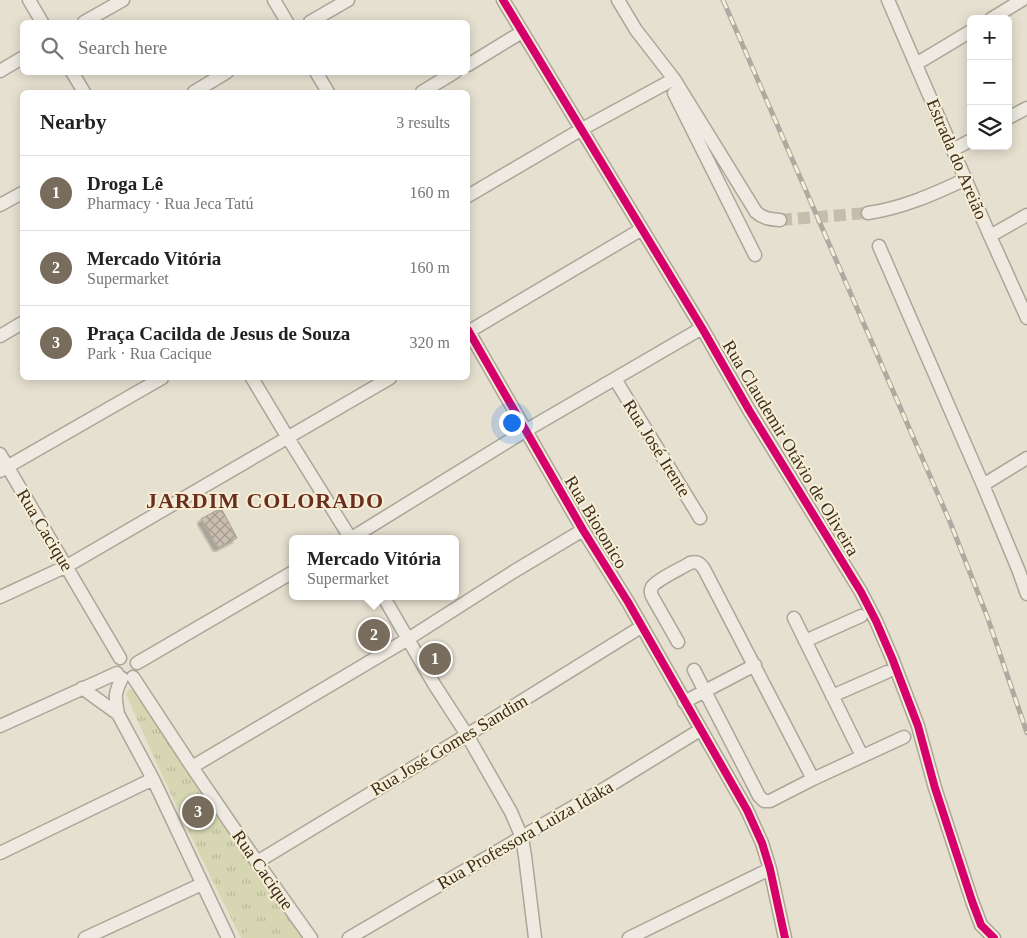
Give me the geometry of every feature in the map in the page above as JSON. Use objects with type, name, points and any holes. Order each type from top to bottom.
[{"type":"street","points":[[29,0],[41,20]]},
{"type":"street","points":[[88,20],[124,0]]},
{"type":"street","points":[[274,0],[286,20]]},
{"type":"street","points":[[313,20],[348,0]]},
{"type":"street","name":"Rua Claudemir Otávio de Oliveira","points":[[503,0],[702,328],[749,410],[861,592],[892,658],[918,726],[934,788],[981,926],[994,938]]},
{"type":"street","points":[[618,0],[756,212],[761,217],[780,220]]},
{"type":"street","name":"Estrada do Areião","points":[[888,0],[1027,318]]},
{"type":"street","points":[[998,15],[1022,0]]},
{"type":"street","points":[[470,64],[522,32]]},
{"type":"street","points":[[916,64],[967,33]]},
{"type":"street","points":[[0,71],[20,59]]},
{"type":"street","points":[[74,75],[83,90]]},
{"type":"street","points":[[197,90],[222,75]]},
{"type":"street","points":[[318,75],[327,90]]},
{"type":"street","points":[[425,90],[450,75]]},
{"type":"street","points":[[470,195],[582,129],[671,80]]},
{"type":"street","points":[[671,80],[755,255]]},
{"type":"street","points":[[1012,116],[1027,108]]},
{"type":"street","points":[[953,150],[967,142]]},
{"type":"street","points":[[868,213],[890,210],[922,199],[966,179]]},
{"type":"street","points":[[0,205],[20,193]]},
{"type":"street","points":[[990,236],[1027,214]]},
{"type":"street","points":[[470,330],[642,229]]},
{"type":"street","points":[[880,246],[983,485],[1027,594]]},
{"type":"street","points":[[0,336],[20,324]]},
{"type":"street","points":[[356,535],[525,431],[702,328]]},
{"type":"street","name":"Rua Biotonico","points":[[470,335],[583,530],[628,602],[747,810],[762,843],[770,869],[786,938]]},
{"type":"street","name":"Rua José Irente","points":[[615,379],[700,518]]},
{"type":"street","points":[[4,470],[159,380]]},
{"type":"street","points":[[253,380],[348,535]]},
{"type":"street","points":[[0,597],[67,566],[387,380]]},
{"type":"street","name":"Rua Cacique","points":[[0,454],[4,470],[67,566],[120,658]]},
{"type":"street","points":[[983,485],[1027,458]]},
{"type":"street","points":[[192,767],[408,639],[583,530]]},
{"type":"street","points":[[678,642],[653,598],[652,586],[657,581],[690,563],[700,563],[814,779]]},
{"type":"street","points":[[137,663],[289,574]]},
{"type":"street","points":[[386,600],[511,812],[522,838],[535,938]]},
{"type":"street","points":[[805,641],[861,616]]},
{"type":"street","points":[[794,618],[862,756]]},
{"type":"street","name":"Rua José Gomes Sandim","points":[[256,862],[467,735],[641,627]]},
{"type":"street","points":[[0,726],[82,688],[124,676],[137,670],[137,663],[129,656],[120,658],[115,666],[124,676]]},
{"type":"street","points":[[684,702],[755,665]]},
{"type":"street","points":[[694,670],[759,796],[764,801],[770,801],[904,737]]},
{"type":"street","points":[[832,696],[887,672]]},
{"type":"street","points":[[124,676],[116,690],[115,697],[118,714],[153,778],[228,938]]},
{"type":"street","name":"Rua Cacique","points":[[124,676],[192,767],[256,862],[311,938]]},
{"type":"street","points":[[82,688],[118,714]]},
{"type":"street","name":"Rua Professora Luiza Idaka","points":[[349,938],[644,766],[700,730]]},
{"type":"street","points":[[0,853],[153,778]]},
{"type":"street","points":[[629,938],[770,869]]},
{"type":"street","points":[[85,938],[99,935],[202,884]]},
{"type":"green space","points":[[129,689],[135,689],[304,938],[241,938],[153,755],[126,694]]},
{"type":"green space","points":[[267,922],[274,938],[248,938],[245,932]]},
{"type":"building","points":[[221,508],[237,538],[218,548],[201,519]]},
{"type":"tunnel","points":[[780,220],[868,213]]},
{"type":"railway","points":[[723,0],[950,522],[987,616],[1027,733]]},
{"type":"cycle path","points":[[503,0],[702,328],[749,410],[861,592],[892,658],[918,726],[935,788],[981,925],[994,938]]},
{"type":"cycle path","points":[[470,333],[583,530],[628,602],[747,810],[762,843],[770,869],[785,938]]},
{"type":"place","name":"Mercado Vitória","points":[[374,635]]},
{"type":"place","name":"Droga Lê","points":[[435,659]]},
{"type":"place","name":"Praça Cacilda de Jesus de Souza","points":[[198,812]]},
{"type":"district","name":"JARDIM COLORADO","points":[[265,500]]}]
